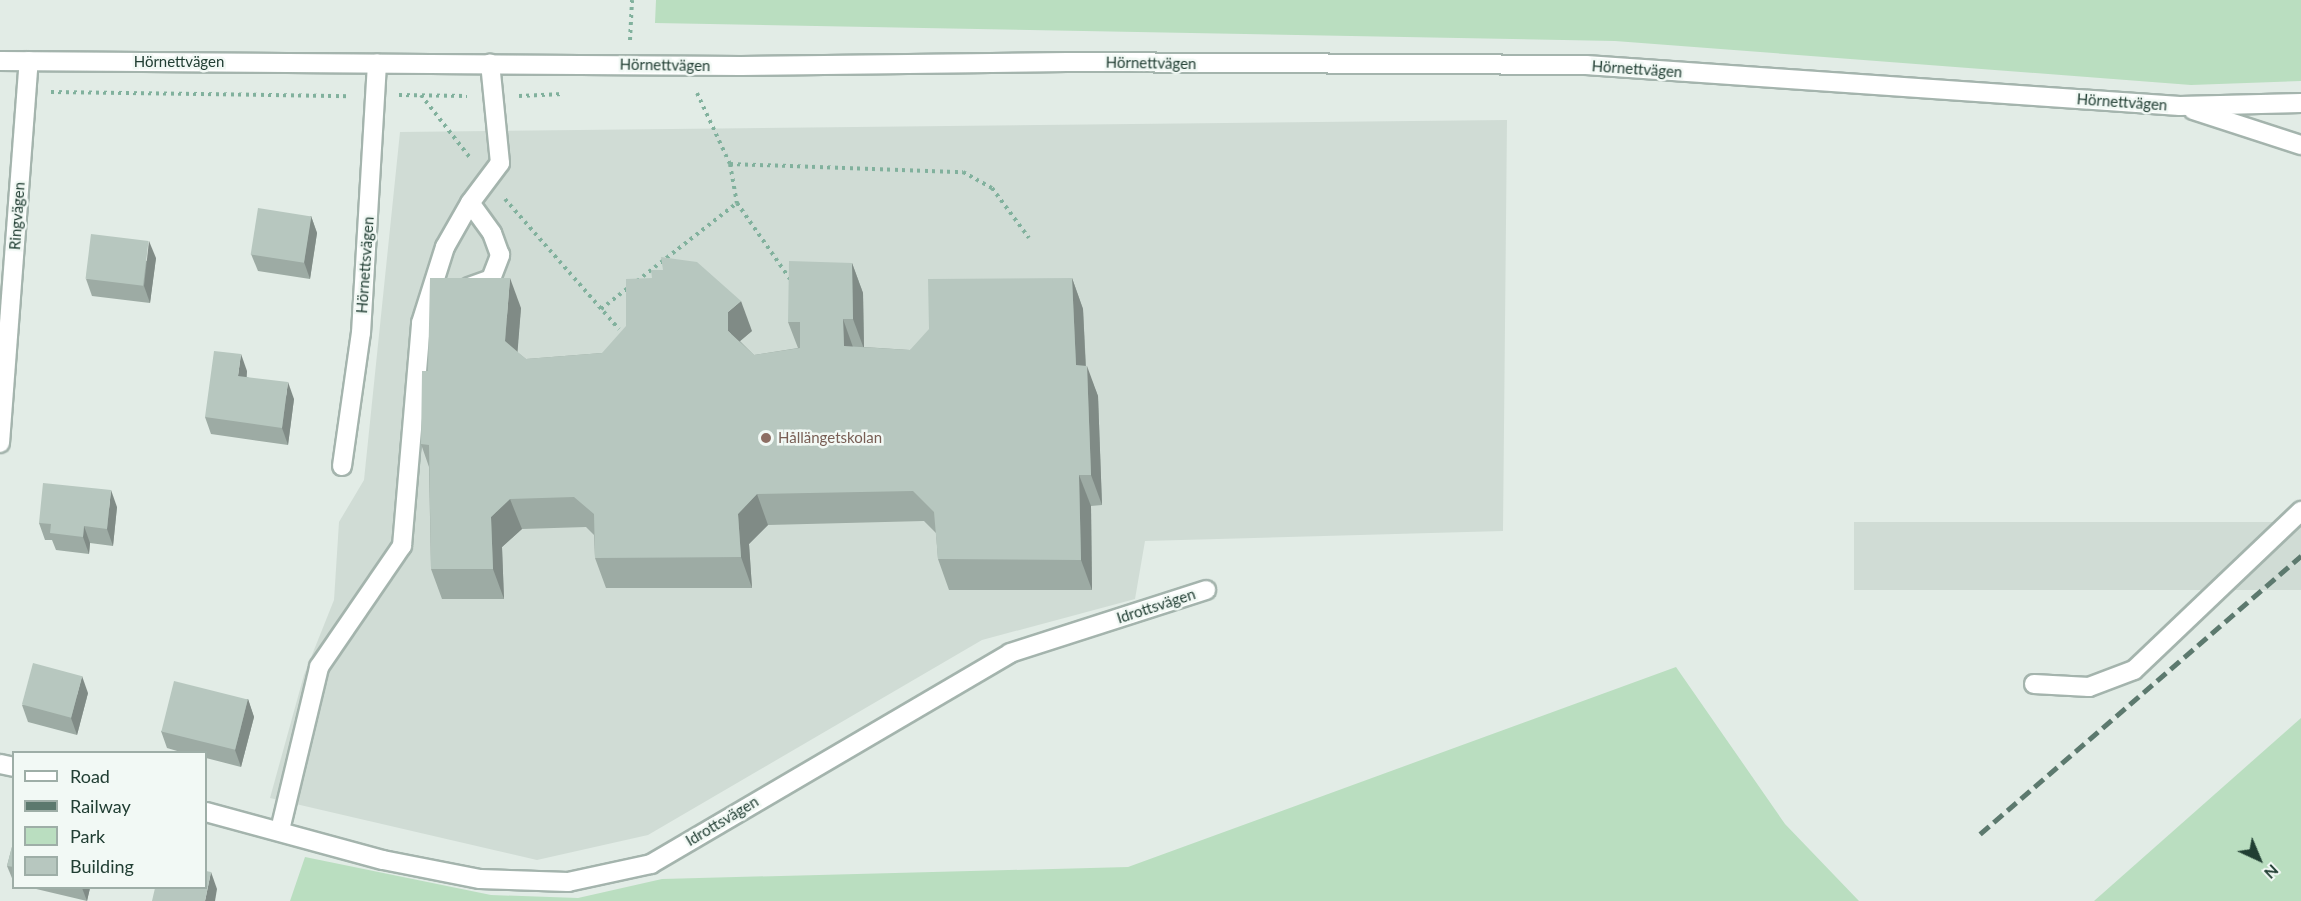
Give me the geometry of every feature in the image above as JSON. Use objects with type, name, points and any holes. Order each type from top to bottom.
[{"type":"street","name":"Hörnettvägen","points":[[0,61],[741,66],[1067,62],[1586,65],[2180,106],[2301,103]]},
{"type":"street","name":"Ringvägen","points":[[0,443],[29,61]]},
{"type":"street","name":"Hörnettsvägen","points":[[342,466],[361,333],[377,96],[377,63]]},
{"type":"street","points":[[280,830],[319,667],[402,546],[421,323],[445,247],[470,203],[500,163],[490,63]]},
{"type":"street","points":[[2180,106],[2301,145]]},
{"type":"street","points":[[432,288],[462,290],[491,279],[500,255],[492,233],[470,203]]},
{"type":"street","points":[[2034,684],[2089,687],[2134,670],[2301,511]]},
{"type":"street","name":"Idrottsvägen","points":[[207,812],[280,830],[383,860],[480,879],[568,882],[651,864],[1010,652],[1206,590]]},
{"type":"path","points":[[628,64],[632,0]]},
{"type":"path","points":[[26,92],[494,97],[571,94]]},
{"type":"path","points":[[686,93],[698,93],[730,164],[737,203],[790,279]]},
{"type":"path","points":[[421,95],[488,180],[619,329]]},
{"type":"path","points":[[730,164],[963,172],[992,188],[1029,238]]},
{"type":"path","points":[[601,309],[737,203]]},
{"type":"shaded area","points":[[1507,120],[1503,531],[1145,541],[1135,599],[982,640],[648,835],[537,860],[270,798],[304,675],[334,600],[339,522],[364,480],[400,132]]},
{"type":"shaded area","points":[[1854,522],[2301,522],[2301,590],[1854,590]]},
{"type":"green space","points":[[656,0],[2301,0],[2301,81],[2191,85],[1615,41],[655,23]]},
{"type":"green space","points":[[1676,667],[1785,824],[1859,901],[290,901],[305,857],[491,895],[578,898],[662,879],[1128,867]]},
{"type":"green space","points":[[2301,718],[2301,901],[2094,901]]},
{"type":"building","points":[[258,208],[311,216],[304,263],[251,254]]},
{"type":"building","points":[[91,234],[149,241],[143,286],[86,279]]},
{"type":"building","name":"Hållängetskolan","points":[[661,257],[697,262],[741,301],[728,312],[728,331],[754,355],[800,348],[800,322],[788,322],[789,261],[852,263],[853,319],[843,319],[844,346],[910,350],[929,329],[928,279],[1072,278],[1076,365],[1087,366],[1091,475],[1079,475],[1081,560],[938,559],[934,512],[913,491],[757,494],[738,514],[741,557],[595,558],[594,514],[574,497],[510,499],[491,517],[493,569],[431,569],[429,445],[421,444],[422,371],[428,371],[430,278],[510,278],[505,341],[526,359],[602,353],[626,326],[626,279],[652,278],[651,270],[663,270]]},
{"type":"building","points":[[214,351],[241,354],[238,376],[288,382],[282,428],[205,417]]},
{"type":"building","points":[[43,483],[111,490],[107,529],[84,526],[83,537],[50,533],[51,524],[39,523]]},
{"type":"building","points":[[33,663],[82,676],[71,718],[22,705]]},
{"type":"building","points":[[174,681],[248,699],[235,750],[161,731]]},
{"type":"building","points":[[12,847],[12,867],[7,866]]},
{"type":"building","points":[[207,871],[211,872],[205,901],[152,901],[155,889],[207,889]]},
{"type":"railway","points":[[1980,834],[2301,556]]},
{"type":"place","name":"Hållängetskolan","points":[[766,438]]}]
